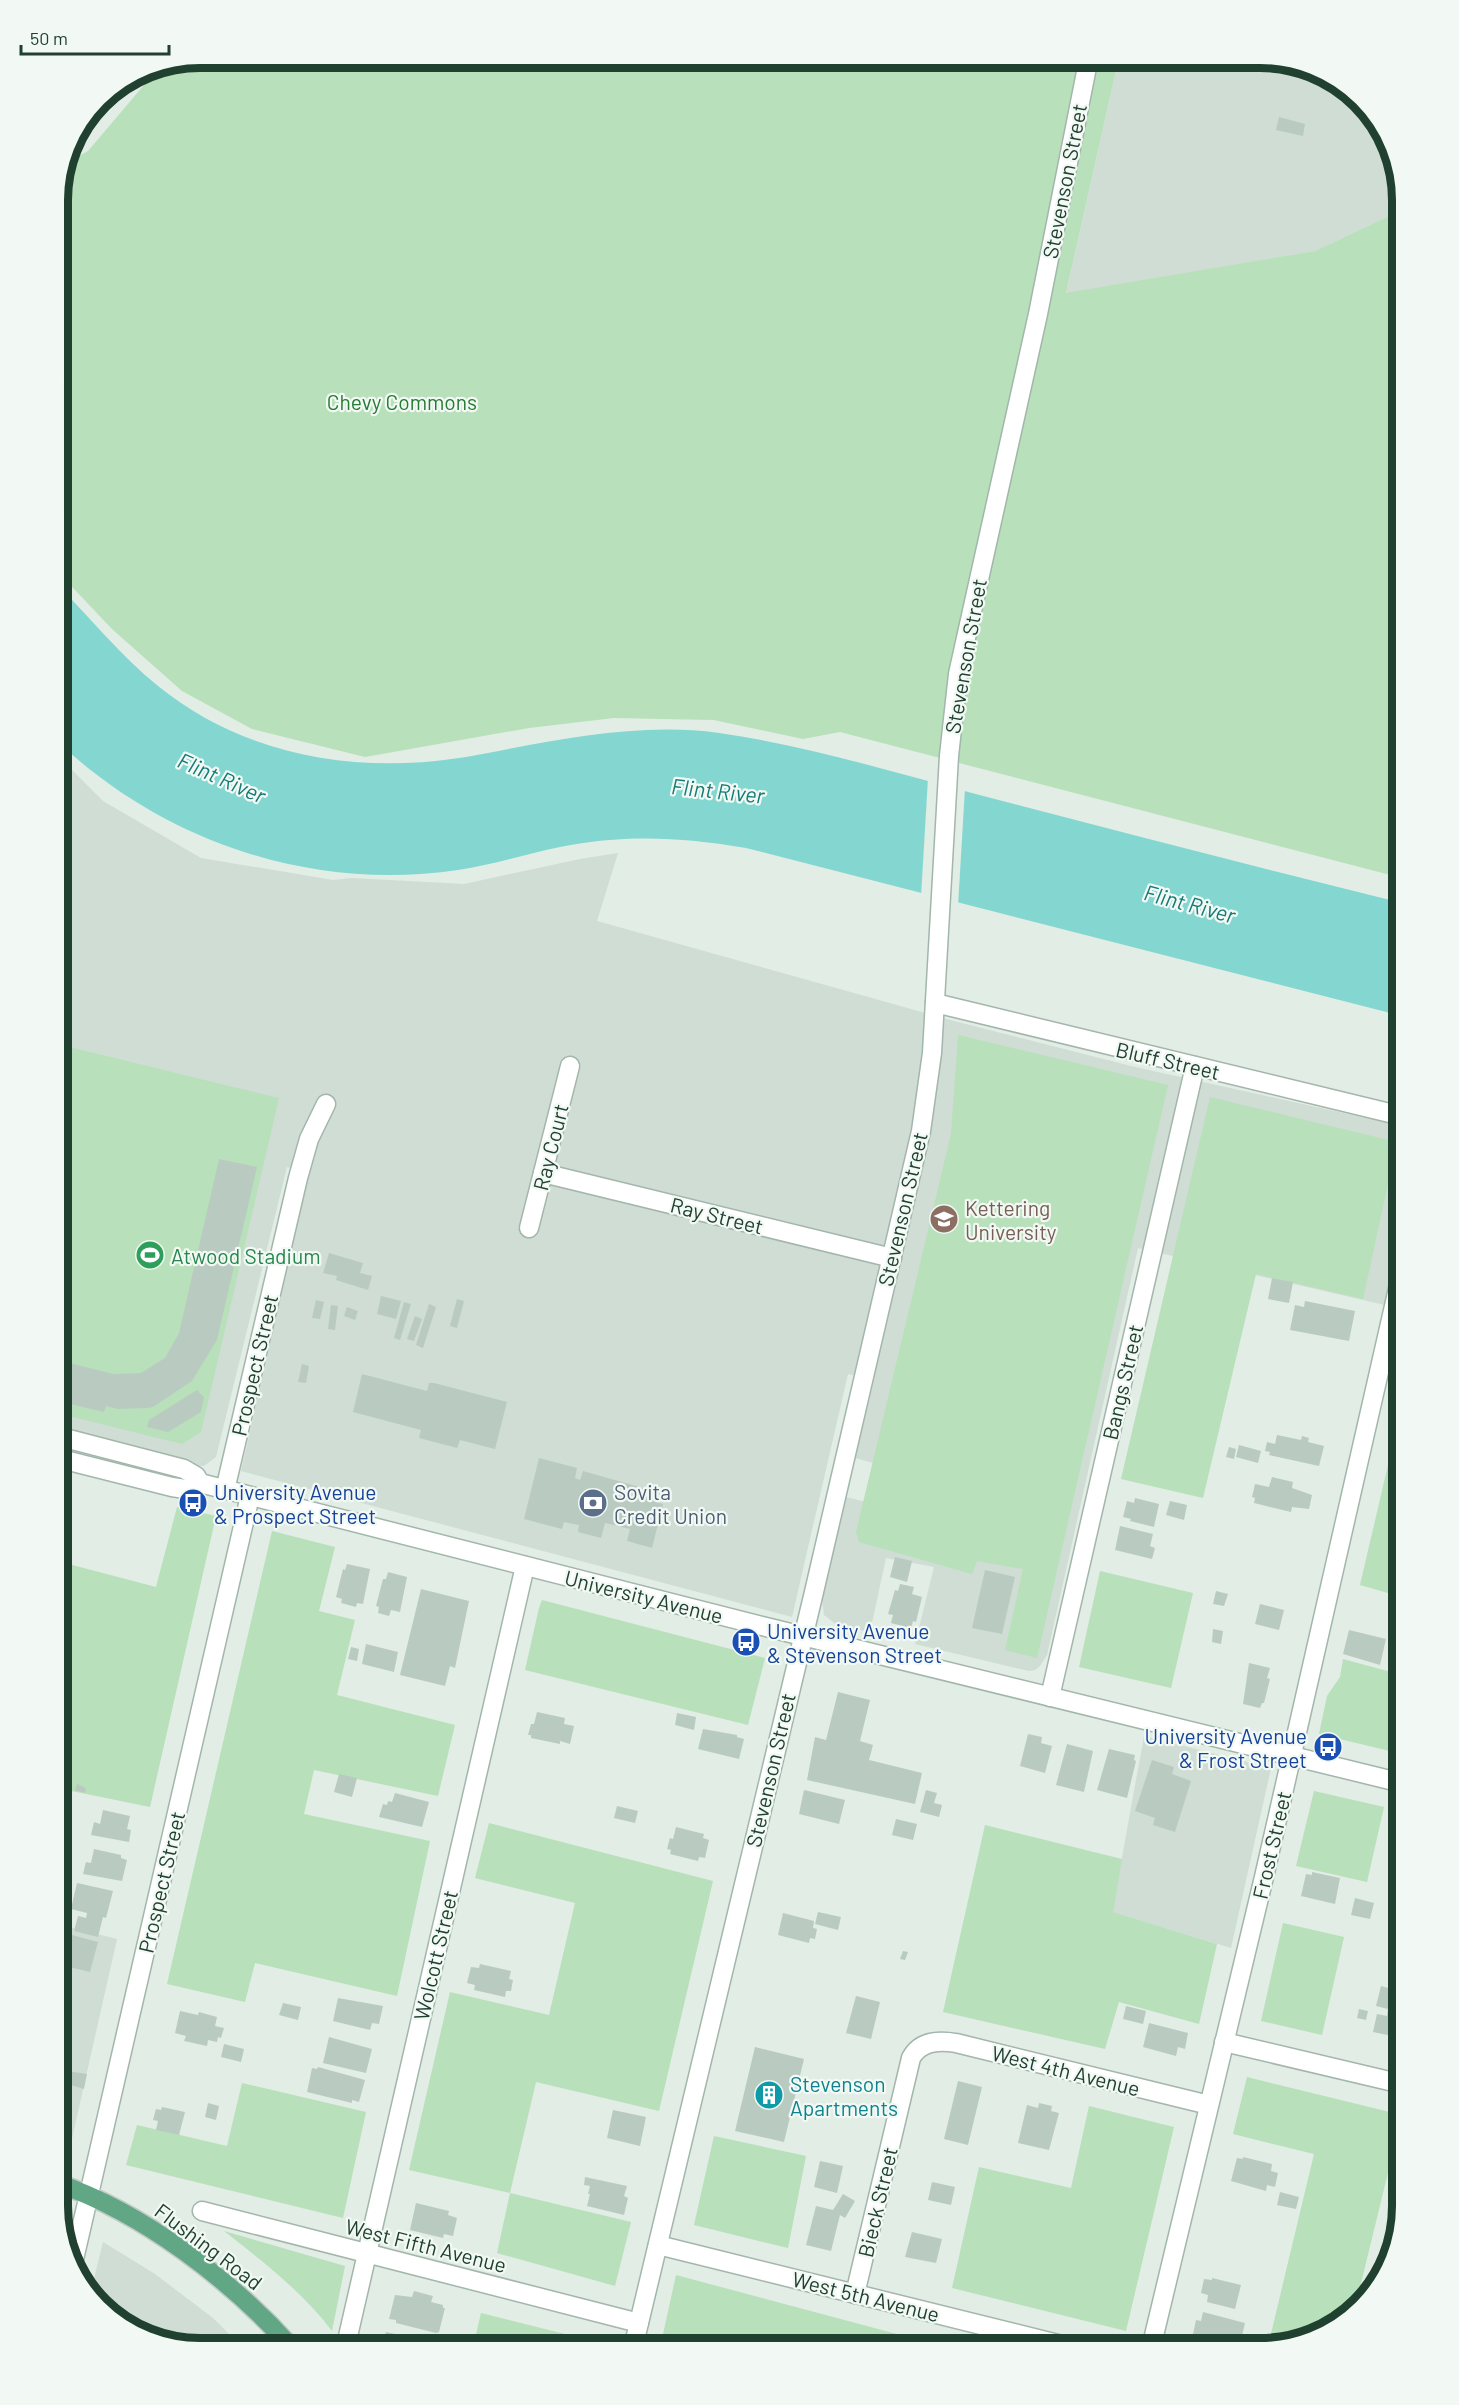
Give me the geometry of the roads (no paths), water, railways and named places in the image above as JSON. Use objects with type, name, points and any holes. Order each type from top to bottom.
[{"type":"main road","points":[[67,2187],[88,2194]]},
{"type":"main road","name":"Flushing Road","points":[[88,2194],[120,2210],[174,2244],[249,2304],[281,2337]]},
{"type":"street","name":"Stevenson Street","points":[[636,2337],[892,1258],[926,1102],[935,1003],[949,756],[958,674],[1038,314],[1087,68]]},
{"type":"street","name":"Bluff Street","points":[[935,1003],[1392,1114]]},
{"type":"street","name":"Ray Court","points":[[529,1228],[570,1066]]},
{"type":"street","name":"Bangs Street","points":[[1050,1697],[1195,1066]]},
{"type":"street","name":"Prospect Street","points":[[225,1490],[298,1178],[311,1132],[326,1104]]},
{"type":"street","name":"Ray Street","points":[[543,1173],[892,1258]]},
{"type":"street","name":"Frost Street","points":[[1153,2338],[1291,1757],[1392,1315]]},
{"type":"street","name":"University Avenue","points":[[67,1439],[184,1468],[196,1476],[200,1483]]},
{"type":"street","name":"University Avenue","points":[[67,1461],[172,1488],[185,1489],[200,1483],[803,1636],[1392,1781]]},
{"type":"street","name":"Prospect Street","points":[[76,2250],[250,1496]]},
{"type":"street","name":"Wolcott Street","points":[[348,2337],[525,1566]]},
{"type":"street","name":"West 4th Avenue","points":[[924,2045],[938,2041],[956,2043],[1209,2105]]},
{"type":"street","points":[[1224,2042],[1392,2082]]},
{"type":"street","name":"Bieck Street","points":[[855,2294],[910,2063],[914,2052],[924,2045]]},
{"type":"street","name":"West Fifth Avenue","points":[[202,2211],[639,2323]]},
{"type":"street","name":"West 5th Avenue","points":[[658,2245],[1033,2338]]},
{"type":"water","name":"Flint River","points":[[68,595],[131,662],[158,686],[193,711],[230,731],[309,756],[351,762],[435,761],[628,731],[689,730],[719,733],[822,753],[1392,900],[1392,1013],[723,844],[653,838],[607,840],[560,847],[471,868],[403,875],[349,873],[295,865],[243,852],[192,832],[144,807],[99,776],[68,750]]},
{"type":"place","name":"Kettering University","points":[[944,1219]]},
{"type":"place","name":"Atwood Stadium","points":[[150,1255]]},
{"type":"place","name":"University Avenue & Prospect Street","points":[[193,1503]]},
{"type":"place","name":"Sovita Credit Union","points":[[593,1503]]},
{"type":"place","name":"University Avenue & Stevenson Street","points":[[746,1642]]},
{"type":"place","name":"University Avenue & Frost Street","points":[[1328,1747]]},
{"type":"place","name":"Stevenson Apartments","points":[[769,2095]]},
{"type":"park label","name":"Chevy Commons","points":[[402,401]]}]
